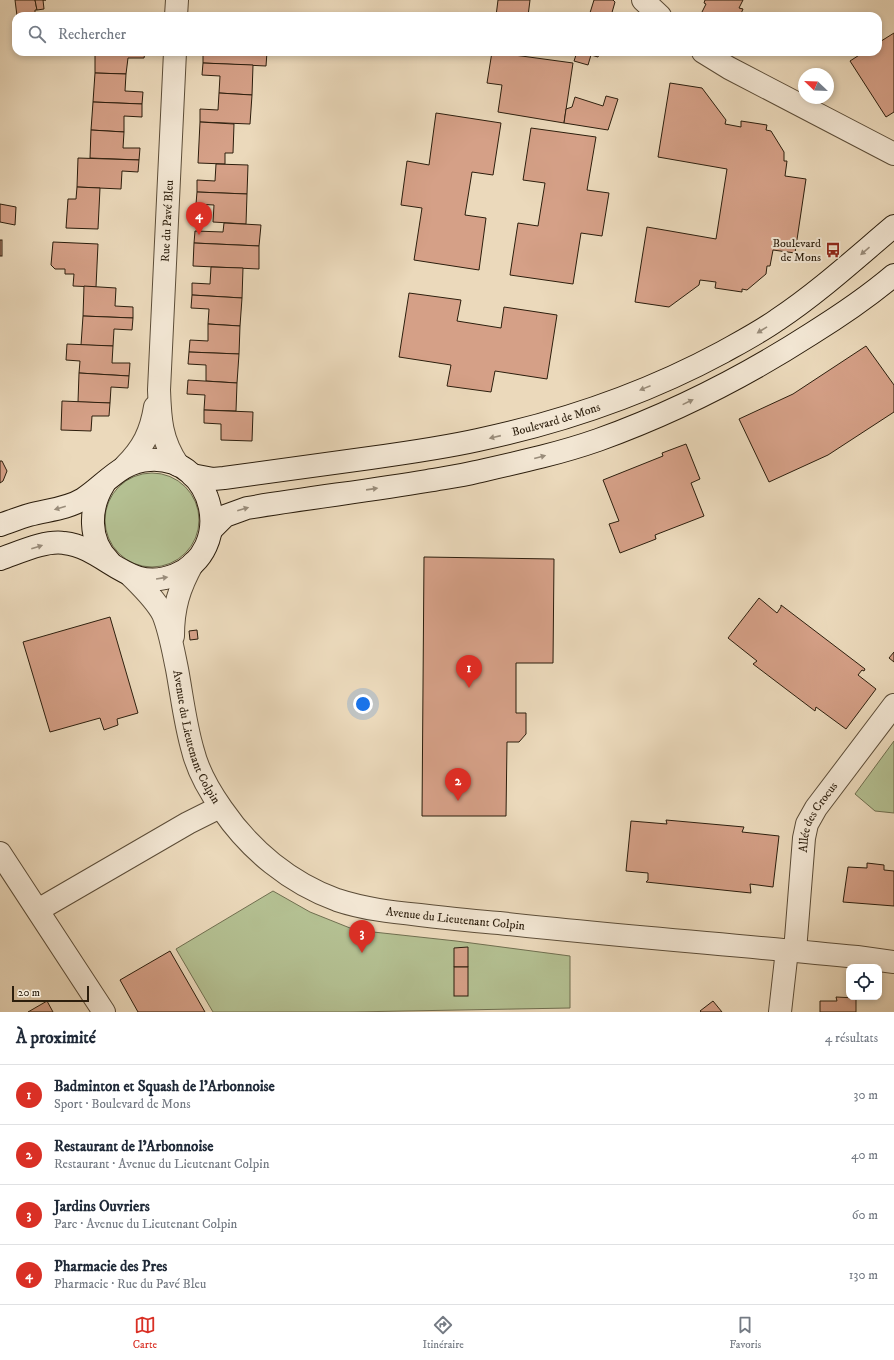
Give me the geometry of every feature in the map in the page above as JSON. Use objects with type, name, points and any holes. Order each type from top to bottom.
[{"type":"street","points":[[176,12],[177,0]]},
{"type":"street","points":[[643,0],[656,12]]},
{"type":"street","points":[[662,12],[667,0]]},
{"type":"street","name":"Rue du Pavé Bleu","points":[[175,56],[159,390],[162,430],[168,450],[185,470]]},
{"type":"street","points":[[710,56],[729,68],[894,154]]},
{"type":"street","name":"Boulevard de Mons","points":[[0,525],[29,515],[61,508],[82,500],[118,472],[143,460],[160,460],[213,479],[224,478],[426,450],[477,441],[515,432],[568,416],[667,380],[749,338],[777,320],[818,290],[894,226]]},
{"type":"street","points":[[211,530],[225,516],[247,508],[474,473],[542,457],[596,440],[676,408],[728,383],[786,350],[833,320],[876,290],[894,275]]},
{"type":"street","name":"Rue du Pavé Bleu","points":[[118,472],[137,454],[144,444],[154,416],[159,390]]},
{"type":"street","points":[[0,559],[46,544],[63,542],[93,552],[121,570],[149,580],[168,578],[186,569],[193,563],[203,551],[211,530],[212,512],[209,500],[203,488],[185,470]]},
{"type":"street","points":[[118,472],[103,485],[95,502],[92,522],[96,541],[106,558],[121,570]]},
{"type":"street","name":"Avenue du Lieutenant Colpin","points":[[173,647],[173,620],[177,599],[183,582],[193,563]]},
{"type":"street","name":"Avenue du Lieutenant Colpin","points":[[121,570],[154,600],[162,614],[173,647],[193,754],[201,773],[220,807],[236,830],[250,845],[299,883],[336,899],[390,912],[534,927],[791,950],[894,962]]},
{"type":"street","name":"Allée des Crocus","points":[[780,1012],[791,950],[804,838],[808,824],[816,808],[894,705]]},
{"type":"street","points":[[38,910],[188,823],[220,807]]},
{"type":"street","points":[[0,852],[7,878],[38,910],[104,1012]]},
{"type":"green space","points":[[152,473],[170,477],[185,487],[195,502],[199,520],[195,538],[185,553],[170,563],[152,567],[134,563],[119,553],[109,538],[105,520],[109,502],[119,487],[134,477]]},
{"type":"green space","points":[[894,741],[894,813],[875,811],[855,794]]},
{"type":"green space","points":[[273,891],[310,912],[355,930],[456,941],[570,956],[570,1008],[351,1012],[213,1012],[176,949]]},
{"type":"building","points":[[15,0],[35,0],[37,10],[35,10],[35,12],[16,12]]},
{"type":"building","points":[[35,0],[43,0],[44,9],[37,10]]},
{"type":"building","points":[[498,0],[530,0],[528,12],[496,12]]},
{"type":"building","points":[[594,0],[613,0],[615,2],[612,12],[590,12]]},
{"type":"building","points":[[705,0],[743,0],[739,8],[743,9],[742,12],[702,12],[706,4],[704,3]]},
{"type":"building","points":[[894,33],[894,112],[886,117],[850,61],[858,56],[882,56],[882,40]]},
{"type":"building","points":[[95,56],[144,56],[144,58],[128,58],[126,74],[95,73]]},
{"type":"building","points":[[203,56],[267,56],[266,66],[203,63]]},
{"type":"building","points":[[491,56],[521,56],[573,63],[564,123],[498,112],[502,85],[487,83]]},
{"type":"building","points":[[576,56],[591,56],[588,65],[574,61]]},
{"type":"building","points":[[203,63],[253,65],[252,95],[219,93],[220,76],[202,75]]},
{"type":"building","points":[[95,73],[126,74],[125,91],[143,92],[142,104],[93,102]]},
{"type":"building","points":[[670,83],[702,88],[726,120],[725,124],[741,127],[741,121],[767,125],[766,130],[771,131],[784,152],[784,161],[787,161],[785,176],[806,179],[795,253],[773,250],[770,266],[767,266],[766,274],[747,290],[742,289],[742,292],[715,288],[716,282],[700,280],[699,285],[669,307],[635,302],[647,227],[716,239],[727,169],[658,157]]},
{"type":"building","points":[[219,93],[252,95],[250,124],[200,122],[200,109],[218,110]]},
{"type":"building","points":[[606,96],[618,99],[608,130],[564,123],[566,109],[572,107],[575,97],[603,106]]},
{"type":"building","points":[[93,102],[142,104],[142,117],[124,116],[124,132],[91,130]]},
{"type":"building","points":[[436,113],[501,123],[493,175],[472,172],[465,215],[486,218],[479,270],[414,260],[422,208],[401,205],[407,161],[429,165]]},
{"type":"building","points":[[200,122],[234,124],[233,153],[225,153],[225,164],[198,163]]},
{"type":"building","points":[[531,128],[596,137],[587,190],[609,193],[602,236],[581,233],[573,284],[510,275],[518,223],[538,226],[545,183],[523,180]]},
{"type":"building","points":[[91,130],[124,132],[123,148],[140,148],[139,160],[90,158]]},
{"type":"building","points":[[78,158],[139,160],[138,172],[122,171],[121,189],[77,187]]},
{"type":"building","points":[[216,164],[248,165],[247,194],[197,192],[197,180],[215,181]]},
{"type":"building","points":[[77,187],[100,188],[98,229],[66,228],[68,199],[76,199]]},
{"type":"building","points":[[197,192],[247,194],[246,224],[213,222],[214,205],[196,204]]},
{"type":"building","points":[[0,204],[16,207],[15,225],[0,222]]},
{"type":"building","points":[[224,223],[261,225],[259,246],[194,243],[195,231],[223,232]]},
{"type":"building","points":[[0,240],[2,240],[2,256],[0,256]]},
{"type":"building","points":[[53,242],[98,244],[96,287],[73,286],[74,274],[65,274],[65,269],[55,269],[51,265]]},
{"type":"building","points":[[194,243],[259,246],[259,269],[193,266]]},
{"type":"building","points":[[211,267],[243,268],[242,298],[192,295],[192,283],[210,284]]},
{"type":"building","points":[[84,286],[116,288],[115,306],[133,307],[133,318],[83,316]]},
{"type":"building","points":[[409,293],[461,300],[457,321],[501,328],[504,307],[557,315],[547,379],[495,371],[491,392],[447,386],[451,365],[399,357]]},
{"type":"building","points":[[192,295],[242,298],[240,326],[208,324],[209,309],[191,308]]},
{"type":"building","points":[[83,316],[133,318],[132,330],[114,329],[113,346],[81,345]]},
{"type":"building","points":[[208,324],[240,326],[239,354],[189,352],[190,340],[208,341]]},
{"type":"building","points":[[67,344],[113,346],[112,363],[130,363],[129,376],[79,373],[80,361],[66,360]]},
{"type":"building","points":[[866,346],[894,385],[894,412],[828,455],[769,482],[739,419],[793,394]]},
{"type":"building","points":[[189,352],[239,354],[237,383],[206,381],[206,365],[188,364]]},
{"type":"building","points":[[79,373],[129,376],[128,388],[111,387],[110,403],[78,402]]},
{"type":"building","points":[[188,380],[237,383],[236,411],[204,410],[205,395],[187,394]]},
{"type":"building","points":[[62,401],[110,403],[109,416],[92,416],[91,431],[61,430]]},
{"type":"building","points":[[204,410],[253,412],[252,441],[221,440],[221,424],[204,423]]},
{"type":"building","points":[[686,444],[700,479],[691,483],[704,516],[655,535],[656,539],[620,553],[609,524],[619,521],[603,480],[663,456],[662,453]]},
{"type":"building","points":[[0,461],[2,461],[7,471],[3,481],[0,483]]},
{"type":"building","points":[[424,557],[554,559],[553,663],[516,663],[516,713],[526,713],[526,734],[519,742],[507,742],[506,816],[422,816]]},
{"type":"building","points":[[759,598],[777,613],[781,605],[865,669],[858,675],[876,689],[846,729],[816,707],[815,711],[753,664],[757,661],[728,638]]},
{"type":"building","points":[[110,617],[138,713],[117,719],[118,725],[104,730],[100,718],[50,732],[23,642]]},
{"type":"building","points":[[197,630],[198,639],[190,640],[189,631]]},
{"type":"building","points":[[894,652],[894,662],[889,658]]},
{"type":"building","points":[[666,820],[744,827],[742,832],[779,836],[773,887],[750,884],[751,893],[646,882],[648,880],[648,873],[626,871],[631,821],[667,824]]},
{"type":"building","points":[[867,863],[884,865],[884,870],[894,871],[894,906],[843,902],[848,867],[867,868]]},
{"type":"building","points":[[468,947],[468,967],[454,967],[454,948]]},
{"type":"building","points":[[170,951],[205,1012],[138,1012],[120,980]]},
{"type":"building","points":[[454,967],[468,967],[468,996],[454,996]]},
{"type":"building","points":[[836,997],[846,998],[846,1000],[856,1000],[856,1012],[820,1012],[820,1001],[837,1001]]},
{"type":"building","points":[[47,1001],[53,1012],[28,1012]]},
{"type":"building","points":[[713,1001],[722,1012],[700,1011]]},
{"type":"place","name":"Pharmacie des Pres","points":[[199,235]]},
{"type":"place","name":"Boulevard de Mons","points":[[833,250]]},
{"type":"place","name":"Badminton et Squash de l'Arbonnoise","points":[[469,688]]},
{"type":"place","name":"Restaurant de l'Arbonnoise","points":[[458,801]]},
{"type":"place","name":"Jardins Ouvriers","points":[[362,953]]}]
